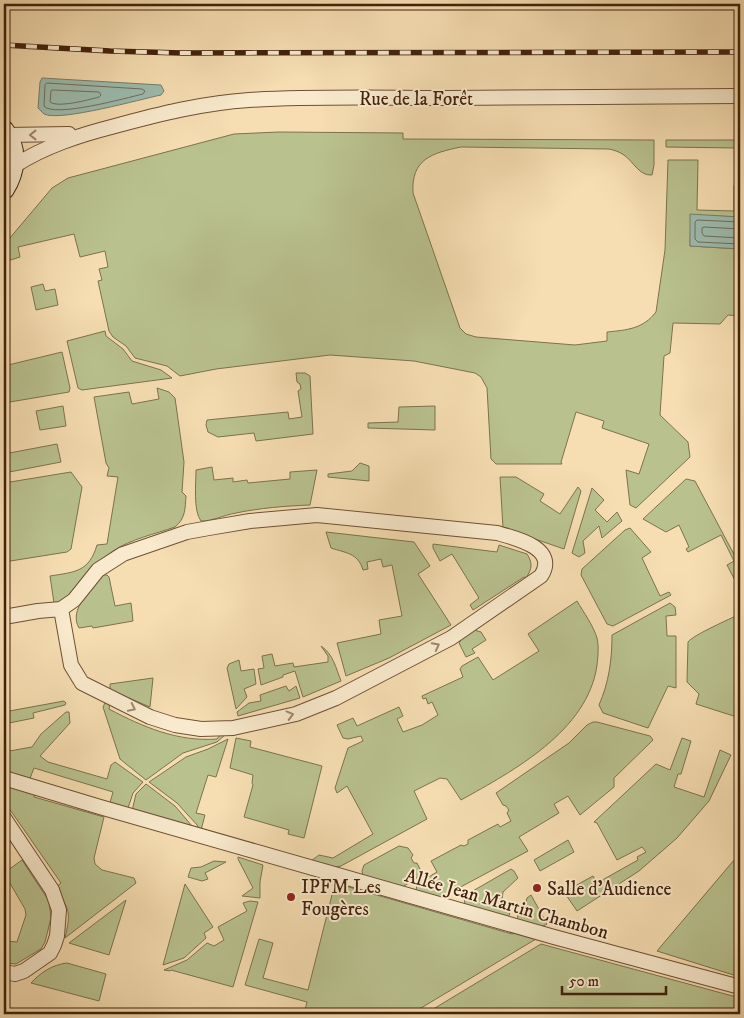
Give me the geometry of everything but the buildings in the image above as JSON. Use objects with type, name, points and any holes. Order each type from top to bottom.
[{"type":"main road","name":"Rue de la Forêt","points":[[5,133],[13,150],[14,166]]},
{"type":"main road","points":[[4,189],[10,180],[14,166]]},
{"type":"street","name":"Rue de la Forêt","points":[[14,166],[34,153],[95,131],[156,114],[248,100],[740,96]]},
{"type":"street","name":"Rue de la Forêt","points":[[5,133],[59,135],[95,131]]},
{"type":"street","points":[[4,618],[38,611],[61,609],[74,600],[98,570],[123,554],[187,532],[250,521],[317,515],[496,533],[522,540],[532,545],[543,556],[546,565],[541,576],[451,638],[336,698],[296,714],[233,728],[188,728],[175,725],[150,716],[82,683],[70,665],[61,609]]},
{"type":"street","name":"Allée Jean Martin Chambon","points":[[4,778],[100,808],[416,896],[554,937],[740,986]]},
{"type":"street","points":[[4,818],[52,890],[59,910],[57,936],[50,953],[24,971],[15,974],[4,972]]},
{"type":"green space","points":[[279,132],[403,133],[403,139],[654,140],[652,175],[647,175],[637,168],[624,155],[609,149],[461,147],[433,155],[420,165],[413,182],[413,193],[460,328],[466,334],[476,337],[575,345],[607,341],[607,332],[634,328],[646,322],[656,312],[665,250],[668,160],[698,160],[697,210],[734,211],[734,185],[740,185],[740,217],[691,215],[690,246],[740,249],[740,316],[728,315],[720,324],[673,323],[670,353],[664,356],[660,415],[688,442],[690,457],[636,508],[630,505],[626,470],[639,474],[649,444],[602,428],[604,421],[576,412],[562,464],[496,464],[491,459],[487,388],[481,377],[475,373],[414,361],[330,355],[216,369],[180,376],[167,366],[135,358],[126,346],[113,337],[109,331],[98,281],[102,280],[99,269],[108,267],[105,251],[80,257],[74,234],[18,247],[20,257],[4,262],[4,245],[52,188],[68,178],[234,134]]},
{"type":"green space","points":[[666,140],[740,140],[740,174],[735,174],[736,148],[666,147]]},
{"type":"green space","points":[[43,284],[45,291],[55,289],[58,305],[36,310],[31,287]]},
{"type":"green space","points":[[105,331],[106,336],[123,349],[132,361],[161,370],[172,378],[82,390],[78,388],[67,341]]},
{"type":"green space","points":[[62,352],[70,388],[69,392],[4,403],[4,366]]},
{"type":"green space","points":[[296,373],[305,373],[310,376],[313,434],[256,441],[254,433],[218,437],[208,432],[207,420],[288,412],[289,419],[302,417],[298,391],[301,389],[300,384],[297,382]]},
{"type":"green space","points":[[157,388],[169,392],[175,398],[184,462],[182,492],[186,496],[183,516],[175,527],[135,540],[113,551],[93,568],[65,602],[54,603],[50,576],[74,572],[80,569],[90,561],[97,545],[107,544],[118,477],[107,476],[109,468],[106,463],[94,397],[129,392],[132,404],[159,399]]},
{"type":"green space","points":[[63,406],[66,426],[40,430],[36,411]]},
{"type":"green space","points":[[435,406],[435,430],[368,428],[368,423],[398,422],[399,407]]},
{"type":"green space","points":[[57,444],[61,462],[4,473],[4,454]]},
{"type":"green space","points":[[360,463],[369,466],[369,481],[328,477],[328,474],[352,471]]},
{"type":"green space","points":[[212,467],[214,480],[233,478],[233,482],[247,480],[248,483],[290,479],[290,472],[317,470],[310,505],[254,510],[201,521],[196,504],[196,470]]},
{"type":"green space","points":[[71,472],[82,487],[71,549],[67,552],[4,562],[4,483]]},
{"type":"green space","points":[[500,477],[516,477],[544,494],[540,501],[560,514],[578,487],[581,491],[564,549],[503,528]]},
{"type":"green space","points":[[686,479],[695,481],[737,560],[740,570],[740,590],[727,565],[734,561],[721,535],[688,552],[686,549],[689,547],[679,525],[666,532],[643,519]]},
{"type":"green space","points":[[592,488],[604,500],[595,510],[607,522],[617,512],[622,521],[602,538],[599,526],[583,541],[585,553],[579,557],[572,553]]},
{"type":"green space","points":[[630,528],[651,552],[642,558],[660,596],[669,592],[671,595],[613,626],[607,624],[581,575],[582,569],[625,530]]},
{"type":"green space","points":[[326,532],[414,542],[430,566],[418,574],[451,625],[389,658],[346,676],[337,643],[381,634],[379,620],[402,616],[392,565],[383,567],[381,559],[367,562],[368,569],[363,570],[355,557],[331,548]]},
{"type":"green space","points":[[433,544],[497,552],[499,545],[527,554],[531,563],[531,569],[526,578],[524,577],[473,610],[470,605],[479,598],[452,554],[440,561],[433,548]]},
{"type":"green space","points":[[103,575],[109,577],[115,606],[131,603],[133,621],[93,628],[92,626],[79,628],[76,621],[79,607]]},
{"type":"green space","points":[[577,601],[597,638],[597,665],[591,689],[579,710],[564,729],[525,762],[461,800],[447,779],[440,778],[414,791],[427,819],[341,866],[331,868],[311,861],[319,855],[333,858],[373,834],[347,786],[337,793],[335,788],[348,748],[363,741],[361,736],[348,739],[343,738],[337,725],[353,718],[357,726],[399,707],[403,716],[397,719],[403,732],[422,725],[438,715],[432,702],[428,704],[426,698],[423,699],[422,696],[463,677],[460,669],[462,666],[478,657],[493,680],[539,651],[528,634]]},
{"type":"green space","points":[[670,603],[675,607],[676,615],[666,616],[667,636],[676,636],[676,688],[668,686],[648,728],[603,713],[599,705],[609,671],[612,635]]},
{"type":"green space","points":[[740,614],[740,718],[696,704],[699,694],[687,682],[688,642],[704,631]]},
{"type":"green space","points":[[474,630],[481,632],[486,640],[472,649],[475,653],[466,657],[459,643],[463,637]]},
{"type":"green space","points":[[321,646],[331,657],[341,681],[303,697],[295,671],[261,685],[258,669],[264,668],[262,656],[272,654],[275,666],[293,663],[294,667],[328,662],[328,656]]},
{"type":"green space","points":[[239,660],[241,671],[254,669],[256,684],[244,689],[247,697],[236,709],[227,668],[229,664]]},
{"type":"green space","points":[[153,678],[150,707],[110,690],[110,684]]},
{"type":"green space","points":[[286,686],[289,691],[296,686],[300,698],[238,716],[237,712],[249,703],[261,701],[260,695]]},
{"type":"green space","points":[[64,701],[65,705],[33,713],[34,718],[4,724],[4,712]]},
{"type":"green space","points":[[106,701],[110,703],[109,709],[135,722],[175,736],[217,739],[221,734],[225,735],[217,742],[183,753],[146,780],[120,759],[103,707]]},
{"type":"green space","points":[[66,712],[69,712],[70,723],[40,756],[48,762],[107,779],[111,765],[115,762],[143,782],[133,793],[127,811],[109,806],[113,792],[34,768],[29,781],[4,774],[4,752],[32,747],[41,734]]},
{"type":"green space","points":[[593,722],[650,736],[653,740],[614,778],[614,787],[580,815],[568,796],[554,804],[559,813],[519,837],[528,851],[440,898],[416,891],[417,884],[437,872],[431,861],[461,845],[468,844],[468,840],[498,824],[500,827],[511,821],[507,813],[509,810],[503,805],[496,793],[569,743],[587,725]]},
{"type":"green space","points":[[236,738],[251,741],[250,747],[322,766],[304,838],[288,834],[289,830],[244,817],[253,785],[253,775],[230,768]]},
{"type":"green space","points":[[682,738],[691,741],[681,774],[678,774],[674,787],[704,797],[720,750],[731,755],[709,801],[677,838],[639,871],[577,911],[564,892],[593,876],[597,883],[638,860],[637,857],[646,852],[642,847],[617,860],[597,823],[594,822],[656,764],[670,770]]},
{"type":"green space","points":[[228,739],[216,777],[208,775],[196,813],[205,815],[201,830],[197,829],[198,826],[177,803],[149,782],[186,757]]},
{"type":"green space","points":[[4,784],[35,793],[34,797],[104,817],[94,858],[95,864],[102,870],[134,878],[136,883],[65,938],[68,912],[64,901],[55,888],[61,883],[4,801]]},
{"type":"green space","points":[[146,784],[175,806],[192,826],[191,828],[132,811],[136,794]]},
{"type":"green space","points":[[568,840],[574,852],[540,871],[534,860]]},
{"type":"green space","points":[[399,846],[408,848],[413,855],[411,858],[414,863],[417,863],[421,871],[421,875],[401,888],[363,876],[364,865]]},
{"type":"green space","points":[[740,853],[740,977],[657,951]]},
{"type":"green space","points":[[238,857],[263,865],[260,898],[242,896],[253,888]]},
{"type":"green space","points":[[22,860],[49,901],[51,918],[45,942],[41,949],[16,964],[4,963],[4,941],[17,942],[26,915],[25,909],[4,873]]},
{"type":"green space","points":[[214,861],[226,862],[205,873],[208,879],[202,881],[188,877],[191,868],[201,867]]},
{"type":"green space","points":[[511,869],[518,878],[503,892],[501,909],[510,912],[508,919],[465,906],[464,896]]},
{"type":"green space","points":[[335,883],[512,934],[516,933],[536,939],[411,1014],[304,1014],[307,1002],[245,985],[259,939],[273,943],[263,978],[308,990]]},
{"type":"green space","points":[[185,884],[213,927],[204,933],[206,938],[184,958],[163,965]]},
{"type":"green space","points":[[531,895],[547,924],[541,927],[517,921],[518,915],[522,915],[527,898]]},
{"type":"green space","points":[[126,900],[109,955],[69,943]]},
{"type":"green space","points":[[250,901],[258,902],[233,987],[171,970],[164,970],[187,960],[207,943],[214,946],[224,940],[218,927],[247,911],[243,903]]},
{"type":"green space","points":[[541,944],[740,998],[740,1014],[425,1014]]},
{"type":"green space","points":[[67,963],[106,974],[99,1001],[31,983],[56,965]]},
{"type":"water","points":[[42,78],[161,85],[164,91],[161,95],[101,109],[53,116],[44,114],[38,108]]},
{"type":"water","points":[[690,214],[740,217],[740,249],[690,246]]},
{"type":"railway","points":[[4,45],[182,53],[740,52]]},
{"type":"place","name":"Salle d'Audience","points":[[537,888]]},
{"type":"place","name":"IPFM Les Fougères","points":[[291,897]]}]
